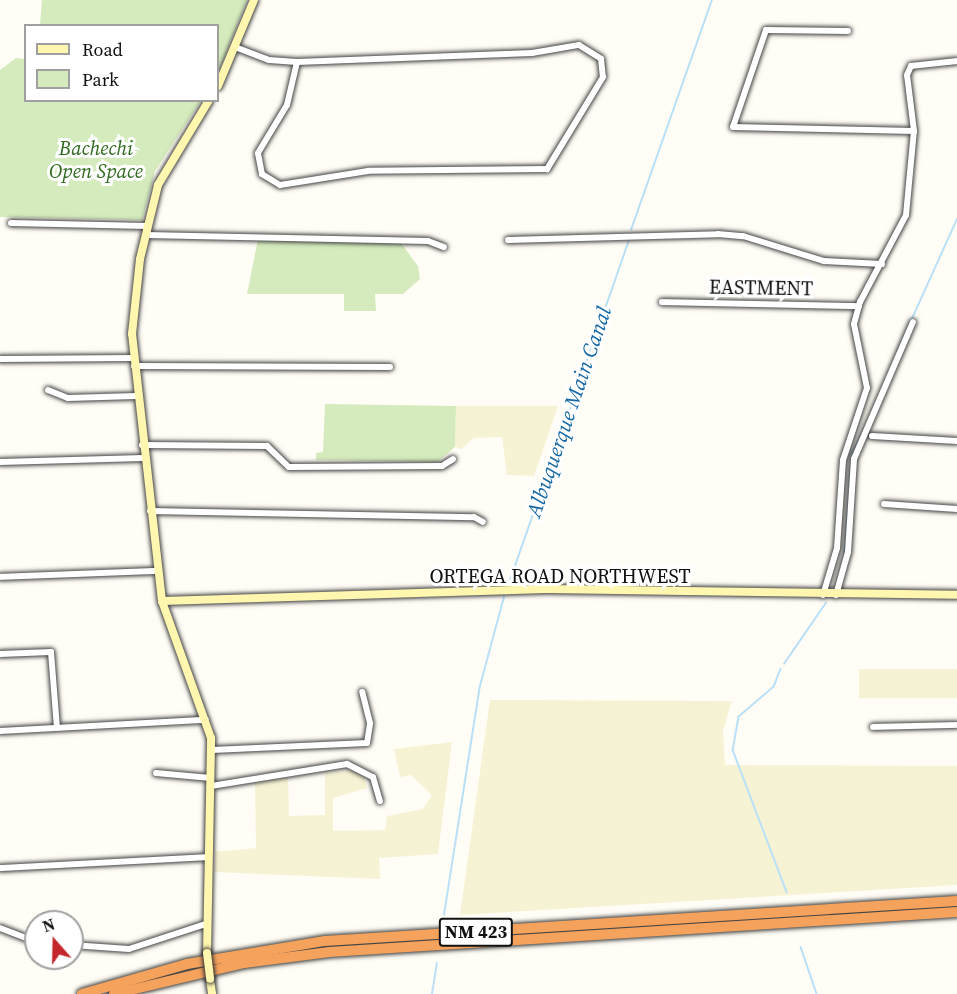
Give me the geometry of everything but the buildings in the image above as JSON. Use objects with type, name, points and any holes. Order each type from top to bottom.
[{"type":"highway","name":"NM 423","points":[[82,994],[187,964],[325,941],[957,901]]},
{"type":"highway","name":"NM 423","points":[[114,994],[244,963],[329,952],[957,912]]},
{"type":"street","points":[[219,84],[254,0]]},
{"type":"street","points":[[848,31],[766,30],[733,127],[914,131]]},
{"type":"street","points":[[235,47],[269,60],[297,62],[532,53],[570,45],[589,48],[601,59],[601,85],[547,169],[368,171],[271,182],[262,174],[258,153],[287,105],[297,62]]},
{"type":"street","points":[[823,596],[837,548],[843,460],[867,388],[855,338],[859,306],[905,219],[914,131],[911,66],[957,62]]},
{"type":"street","points":[[208,102],[165,168],[147,231],[133,303],[133,362],[149,511],[162,601],[207,720],[212,750],[206,924],[212,994]]},
{"type":"street","points":[[11,223],[147,231],[428,241],[444,247]]},
{"type":"street","points":[[508,240],[718,234],[743,236],[824,261],[882,264]]},
{"type":"street","name":"EASTMENT","points":[[662,302],[859,306]]},
{"type":"street","points":[[836,596],[848,552],[854,459],[913,322]]},
{"type":"street","points":[[0,359],[390,367]]},
{"type":"street","points":[[48,390],[68,398],[136,396]]},
{"type":"street","points":[[872,436],[957,441]]},
{"type":"street","points":[[141,445],[267,446],[289,467],[442,466],[453,459]]},
{"type":"street","points":[[0,462],[143,458]]},
{"type":"street","points":[[884,504],[957,509]]},
{"type":"street","points":[[149,511],[474,517],[483,522]]},
{"type":"street","points":[[0,577],[157,571]]},
{"type":"street","name":"ORTEGA ROAD NORTHWEST","points":[[162,601],[546,589],[823,596],[957,595]]},
{"type":"street","points":[[0,654],[51,652],[57,728]]},
{"type":"street","points":[[212,750],[367,742],[369,723],[362,692]]},
{"type":"street","points":[[0,731],[207,720]]},
{"type":"street","points":[[873,727],[957,725]]},
{"type":"street","points":[[156,773],[211,782],[347,764],[367,771],[380,801]]},
{"type":"street","points":[[0,868],[207,857]]},
{"type":"street","points":[[84,946],[129,949],[206,924]]},
{"type":"street","points":[[0,928],[24,937]]},
{"type":"shaded area","points":[[456,406],[558,406],[534,476],[507,475],[502,437],[474,438],[461,449],[455,447]]},
{"type":"shaded area","points":[[859,669],[957,669],[957,698],[859,698]]},
{"type":"shaded area","points":[[490,700],[732,701],[723,731],[725,765],[957,766],[957,885],[460,915]]},
{"type":"shaded area","points":[[452,742],[438,854],[379,858],[380,879],[215,872],[215,852],[256,848],[255,782],[288,777],[289,816],[325,815],[325,773],[357,770],[364,773],[367,788],[333,798],[333,831],[385,830],[387,816],[423,809],[432,795],[411,775],[400,777],[394,749]]},
{"type":"green space","points":[[42,0],[247,0],[219,70],[219,24],[40,24]]},
{"type":"green space","name":"Bachechi Open Space","points":[[16,58],[24,59],[24,102],[200,102],[155,171],[142,220],[0,217],[0,70]]},
{"type":"green space","points":[[258,239],[401,243],[418,266],[420,279],[403,294],[375,294],[376,311],[344,311],[344,294],[247,294]]},
{"type":"green space","points":[[325,404],[456,406],[455,447],[437,462],[316,460],[316,453],[323,452]]},
{"type":"waterway","name":"Albuquerque Main Canal","points":[[631,230],[712,0]]},
{"type":"waterway","points":[[897,352],[957,219]]},
{"type":"waterway","name":"Albuquerque Main Canal","points":[[509,583],[629,241]]},
{"type":"waterway","points":[[849,486],[852,453],[862,433]]},
{"type":"waterway","points":[[844,557],[849,491]]},
{"type":"waterway","name":"Albuquerque Main Canal","points":[[444,915],[480,686],[504,597]]},
{"type":"waterway","points":[[784,664],[826,603]]},
{"type":"waterway","points":[[781,669],[774,687],[739,717],[733,750],[787,892]]},
{"type":"waterway","points":[[801,947],[817,994]]},
{"type":"waterway","name":"Albuquerque Main Canal","points":[[432,994],[437,963]]}]
